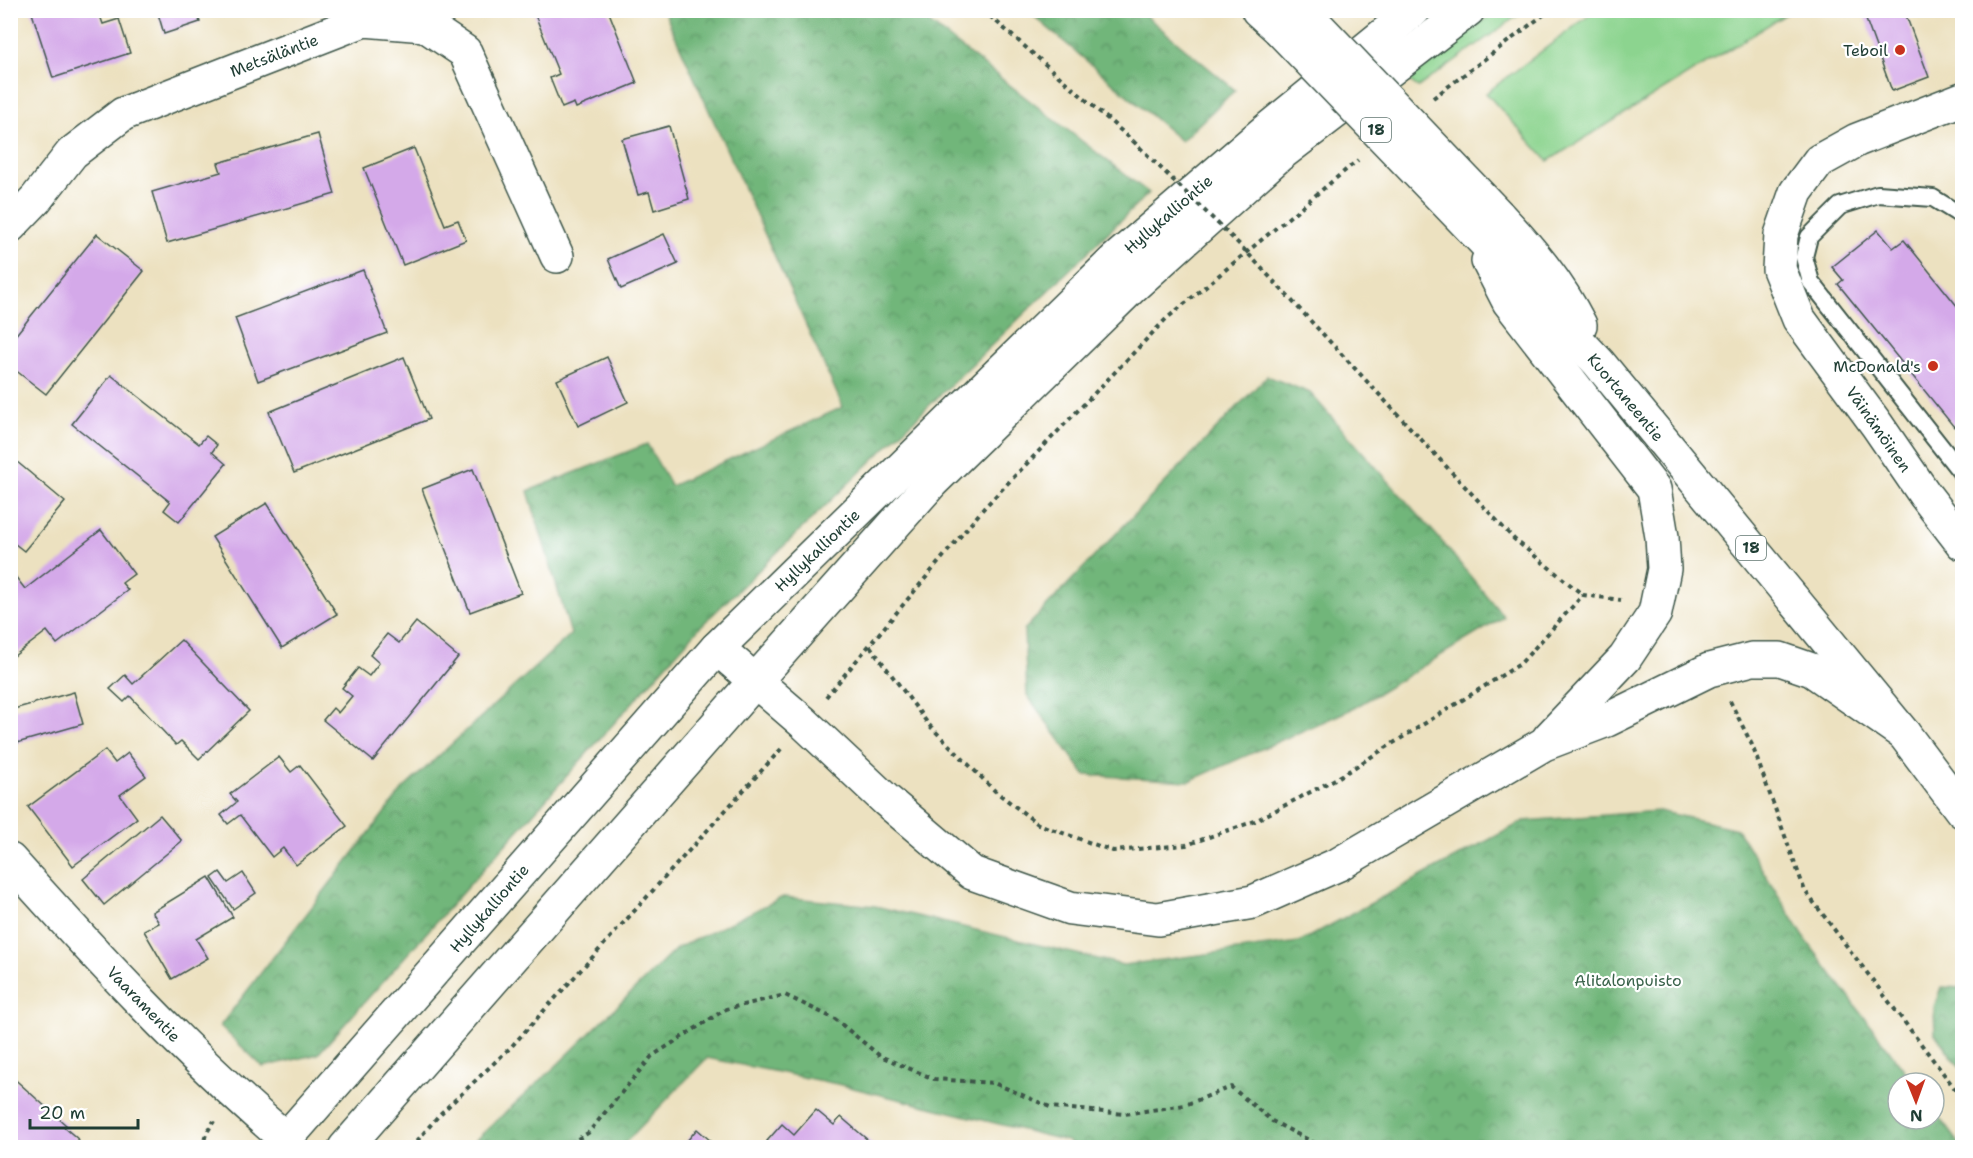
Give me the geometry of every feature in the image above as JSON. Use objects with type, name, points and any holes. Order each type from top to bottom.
[{"type":"main road","name":"Hyllykalliontie","points":[[286,1145],[717,648],[1115,260],[1263,133],[1414,10]]},
{"type":"main road","name":"Hyllykalliontie","points":[[345,1148],[932,482],[1132,287],[1278,156],[1468,10]]},
{"type":"main road","name":"Kuortaneentie","points":[[1280,17],[1486,223],[1904,734],[1962,811]]},
{"type":"main road","name":"Metsäläntie","points":[[10,226],[36,199],[72,153],[123,114],[364,20],[425,25],[465,52],[557,256]]},
{"type":"main road","name":"Väinämöinen","points":[[1962,99],[1857,140],[1818,161],[1796,192],[1781,235],[1779,269],[1799,318],[1925,495],[1962,543]]},
{"type":"main road","points":[[1486,223],[1509,302],[1654,489],[1662,537],[1664,569],[1655,613],[1625,658],[1544,744]]},
{"type":"main road","points":[[717,648],[804,723],[886,800],[972,873],[1070,908],[1158,919],[1253,902],[1339,864],[1544,744],[1607,720],[1709,670],[1752,659],[1780,659],[1812,670],[1904,734]]},
{"type":"main road","name":"Vaaramentie","points":[[10,860],[138,1000],[286,1145]]},
{"type":"lane","points":[[1960,471],[1811,282],[1804,257],[1809,237],[1840,206],[1878,194],[1933,198],[1962,216]]},
{"type":"path","points":[[983,10],[1133,141],[1240,245],[1347,360]]},
{"type":"path","points":[[1428,102],[1550,10]]},
{"type":"path","points":[[844,676],[984,508],[1167,319],[1365,154]]},
{"type":"path","points":[[870,646],[929,725],[995,791],[1038,824],[1113,851],[1186,845],[1255,821],[1339,777],[1520,664],[1583,595]]},
{"type":"path","points":[[411,1148],[439,1115],[511,1047],[753,780]]},
{"type":"path","points":[[562,1148],[588,1133],[651,1056],[726,1009],[785,995],[835,1019],[880,1056],[934,1079],[994,1083],[1050,1107],[1125,1114],[1185,1105],[1231,1087],[1272,1120],[1324,1148]]},
{"type":"green space","points":[[664,11],[914,11],[1149,193],[701,626],[318,1054],[263,1067],[220,1026],[403,789],[571,634],[528,491],[647,444],[671,486],[843,407]]},
{"type":"green space","points":[[1028,11],[1140,11],[1235,90],[1181,141]]},
{"type":"green space","points":[[1496,11],[1524,11],[1418,87],[1408,80]]},
{"type":"green space","points":[[1595,11],[1791,11],[1548,161],[1486,93]]},
{"type":"green space","points":[[1267,376],[1310,393],[1438,537],[1504,617],[1354,708],[1189,781],[1085,775],[1027,695],[1024,630]]},
{"type":"green space","name":"Alitalonpuisto","points":[[1659,811],[1737,829],[1806,940],[1905,1071],[1886,1071],[1886,1131],[1946,1131],[1946,1125],[1962,1147],[1075,1147],[1067,1141],[837,1084],[707,1058],[621,1147],[468,1147],[557,1065],[677,948],[783,897],[875,906],[1123,965],[1299,942],[1524,821]]},
{"type":"green space","points":[[1941,987],[1962,988],[1962,1070],[1935,1034],[1934,1007]]},
{"type":"building","points":[[31,10],[98,10],[103,24],[119,19],[130,53],[53,78]]},
{"type":"building","points":[[157,10],[196,10],[200,22],[164,34]]},
{"type":"building","points":[[533,10],[608,10],[637,83],[576,108],[574,103],[562,108],[550,78],[559,74]]},
{"type":"building","points":[[1883,10],[1904,10],[1929,77],[1892,91],[1865,17]]},
{"type":"building","points":[[669,126],[689,199],[654,210],[649,192],[638,195],[622,139]]},
{"type":"building","points":[[318,134],[335,194],[167,243],[152,192],[221,172],[218,163]]},
{"type":"building","points":[[414,148],[445,225],[458,220],[466,240],[403,265],[364,168]]},
{"type":"building","name":"McDonald's","points":[[1878,230],[1893,248],[1904,240],[1962,312],[1962,419],[1954,427],[1838,284],[1843,280],[1832,267]]},
{"type":"building","points":[[97,234],[144,271],[46,394],[10,366],[10,342]]},
{"type":"building","points":[[664,234],[678,264],[621,289],[608,259]]},
{"type":"building","points":[[363,270],[387,333],[258,381],[235,318]]},
{"type":"building","points":[[404,357],[429,419],[294,473],[269,412]]},
{"type":"building","points":[[607,357],[628,402],[578,426],[557,380]]},
{"type":"building","points":[[111,375],[199,444],[206,436],[217,445],[212,452],[226,464],[179,522],[164,510],[170,502],[72,424]]},
{"type":"building","points":[[10,456],[65,502],[24,551],[10,540]]},
{"type":"building","points":[[473,469],[521,593],[470,612],[422,489]]},
{"type":"building","points":[[267,503],[337,614],[282,648],[212,537]]},
{"type":"building","points":[[101,530],[134,574],[122,583],[128,590],[57,644],[47,631],[10,659],[10,580],[15,576],[25,589]]},
{"type":"building","points":[[416,622],[458,657],[373,761],[323,720],[333,708],[338,713],[352,696],[342,688],[358,668],[369,676],[379,663],[370,655],[387,634],[399,643]]},
{"type":"building","points":[[181,640],[249,711],[199,759],[181,741],[176,745],[130,696],[124,702],[110,689],[125,675],[133,684]]},
{"type":"building","points":[[74,692],[83,724],[10,745],[10,710]]},
{"type":"building","points":[[105,750],[115,763],[128,753],[146,776],[120,795],[137,818],[73,866],[28,807]]},
{"type":"building","points":[[279,757],[291,772],[300,765],[347,826],[296,865],[283,848],[272,857],[240,815],[228,824],[221,815],[237,802],[230,794]]},
{"type":"building","points":[[160,815],[182,841],[104,905],[83,879]]},
{"type":"building","points":[[220,872],[228,883],[243,873],[256,893],[233,909],[212,878]]},
{"type":"building","points":[[209,877],[233,917],[196,939],[208,958],[172,979],[144,931],[159,923],[152,912]]},
{"type":"building","points":[[10,1075],[66,1125],[64,1127],[79,1140],[71,1148],[10,1148]]},
{"type":"building","points":[[816,1110],[834,1125],[841,1117],[877,1148],[774,1148],[767,1141],[782,1124],[794,1135]]},
{"type":"building","points":[[697,1129],[719,1148],[681,1148]]},
{"type":"place","name":"Teboil","points":[[1900,50]]},
{"type":"place","name":"McDonald's","points":[[1933,366]]}]
